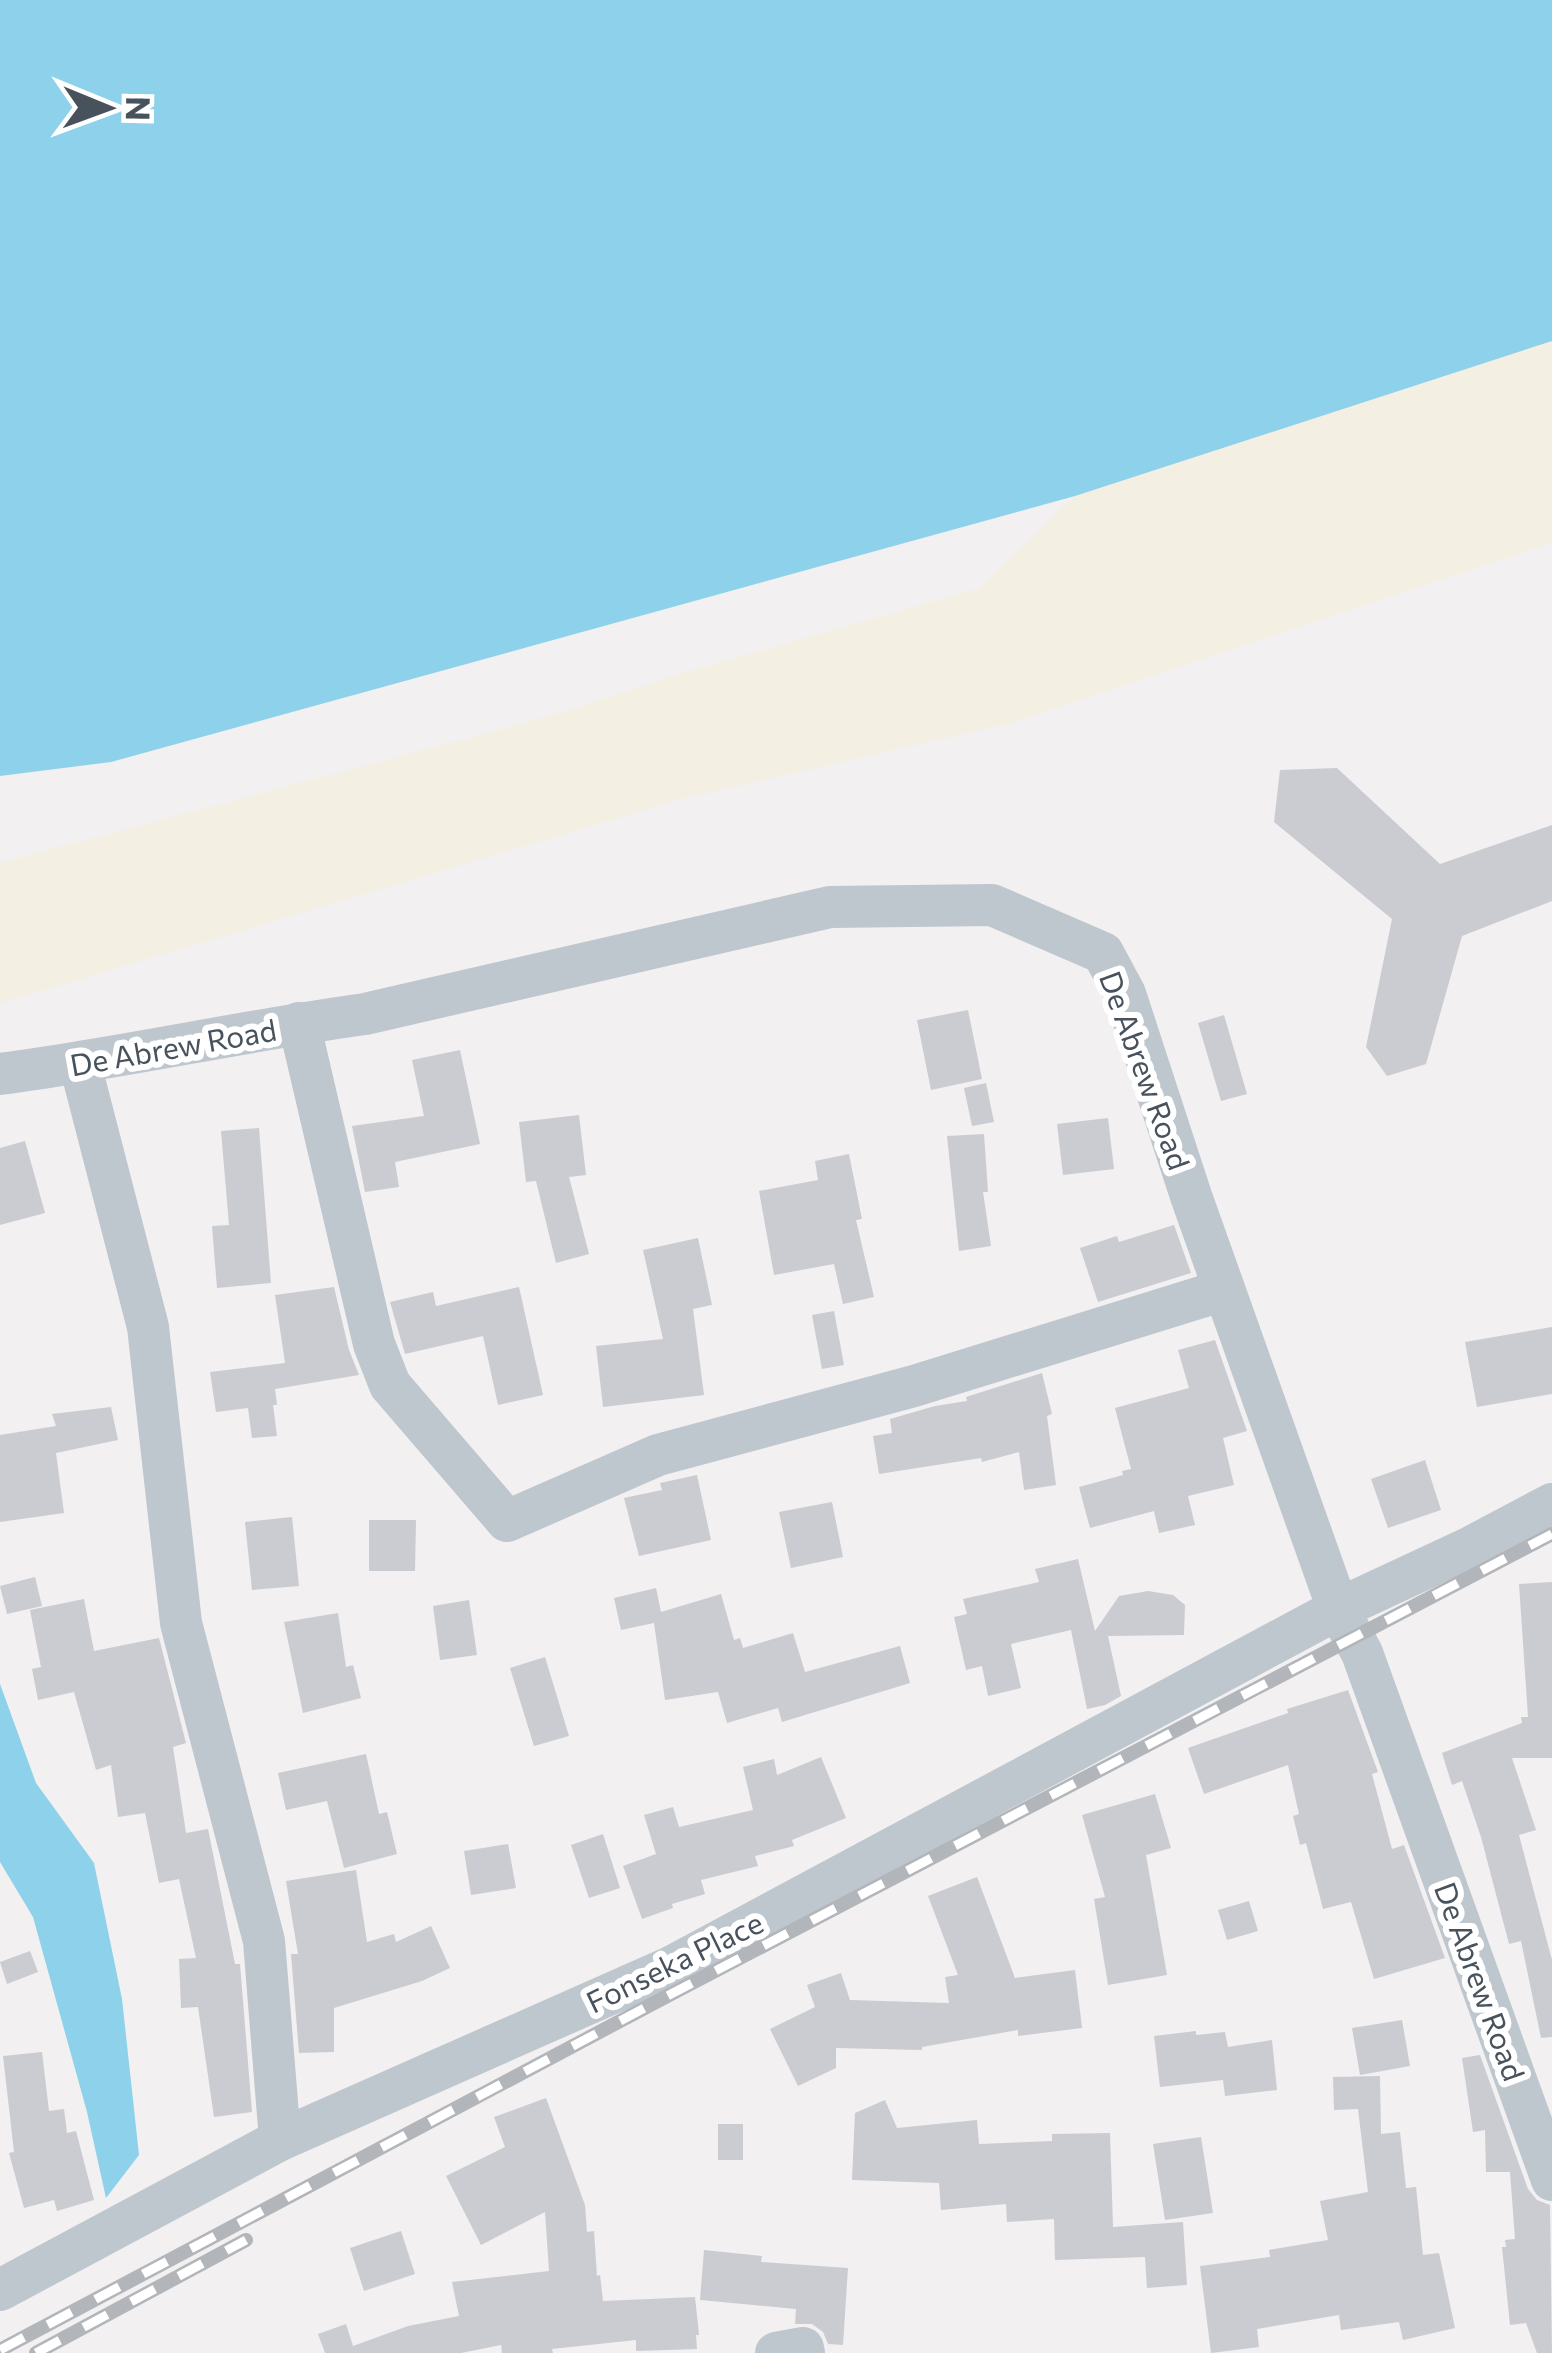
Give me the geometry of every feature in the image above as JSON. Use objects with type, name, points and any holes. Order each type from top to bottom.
[{"type":"street","name":"De Abrew Road","points":[[0,1075],[364,1013],[830,907],[992,904],[1103,953],[1125,994],[1224,1291],[1338,1609],[1370,1674],[1552,2180]]},
{"type":"street","points":[[299,1023],[374,1344],[390,1384],[507,1521],[658,1455],[914,1386],[1224,1291]]},
{"type":"street","points":[[80,1064],[148,1327],[181,1623],[264,1940],[280,2140]]},
{"type":"street","name":"Fonseka Place","points":[[0,2290],[280,2140],[670,1967],[1338,1609],[1552,1504]]},
{"type":"street","points":[[776,2353],[802,2348],[804,2353]]},
{"type":"sand","points":[[1552,341],[1552,543],[1011,723],[682,799],[0,1003],[0,863],[540,719],[980,588],[1075,496]]},
{"type":"water","points":[[0,0],[1552,0],[1552,341],[1075,496],[111,762],[0,776]]},
{"type":"water","points":[[0,1684],[36,1783],[94,1863],[122,1999],[139,2155],[106,2198],[33,1917],[0,1862]]},
{"type":"building","points":[[1337,768],[1440,864],[1552,825],[1552,901],[1462,936],[1426,1064],[1387,1076],[1366,1047],[1392,919],[1274,822],[1280,770]]},
{"type":"building","points":[[968,1010],[982,1079],[931,1090],[917,1020]]},
{"type":"building","points":[[1224,1015],[1247,1094],[1221,1101],[1198,1023]]},
{"type":"building","points":[[460,1050],[480,1144],[395,1162],[399,1187],[365,1192],[352,1126],[424,1116],[412,1060]]},
{"type":"building","points":[[986,1083],[994,1122],[972,1126],[964,1088]]},
{"type":"building","points":[[579,1115],[586,1175],[569,1177],[589,1254],[556,1263],[536,1181],[526,1182],[519,1122]]},
{"type":"building","points":[[1108,1118],[1114,1169],[1063,1175],[1057,1124]]},
{"type":"building","points":[[259,1128],[271,1283],[217,1288],[212,1226],[229,1225],[221,1131]]},
{"type":"building","points":[[984,1134],[988,1192],[983,1192],[991,1246],[959,1251],[947,1136]]},
{"type":"building","points":[[25,1141],[45,1213],[0,1225],[0,1148]]},
{"type":"building","points":[[849,1154],[862,1219],[856,1220],[874,1297],[843,1304],[834,1264],[774,1275],[759,1191],[818,1180],[815,1161]]},
{"type":"building","points":[[1174,1225],[1191,1273],[1098,1302],[1080,1248]]},
{"type":"building","points":[[698,1238],[712,1305],[693,1309],[704,1395],[603,1407],[596,1346],[663,1339],[643,1250]]},
{"type":"building","points":[[334,1287],[359,1375],[275,1389],[277,1436],[252,1438],[248,1408],[216,1412],[210,1372],[285,1363],[275,1295]]},
{"type":"building","points":[[519,1287],[543,1395],[498,1405],[483,1336],[405,1354],[390,1302],[433,1292],[436,1306]]},
{"type":"building","points":[[834,1311],[844,1365],[822,1369],[812,1315]]},
{"type":"building","points":[[1552,1327],[1552,1394],[1477,1407],[1465,1342]]},
{"type":"building","points":[[1215,1340],[1247,1431],[1223,1438],[1234,1485],[1188,1496],[1195,1525],[1159,1533],[1154,1511],[1090,1528],[1079,1487],[1131,1469],[1115,1408],[1189,1388],[1178,1350]]},
{"type":"building","points":[[1042,1373],[1052,1414],[1047,1416],[1056,1485],[1024,1490],[1019,1452],[982,1462],[981,1458],[879,1474],[873,1436],[892,1433],[890,1419],[967,1401],[966,1397]]},
{"type":"building","points":[[111,1407],[118,1440],[56,1453],[64,1513],[0,1522],[0,1435],[56,1426],[52,1414]]},
{"type":"building","points":[[1425,1460],[1441,1510],[1388,1528],[1371,1479]]},
{"type":"building","points":[[697,1475],[711,1540],[639,1556],[624,1498],[662,1490],[660,1483]]},
{"type":"building","points":[[832,1502],[843,1557],[791,1568],[779,1512]]},
{"type":"building","points":[[292,1517],[299,1586],[252,1590],[245,1522]]},
{"type":"building","points":[[369,1520],[416,1520],[415,1571],[369,1571]]},
{"type":"building","points":[[1078,1559],[1095,1631],[1119,1596],[1148,1591],[1173,1595],[1185,1605],[1184,1635],[1108,1636],[1121,1696],[1105,1705],[1087,1709],[1071,1630],[1011,1644],[1021,1688],[988,1696],[982,1666],[966,1670],[954,1617],[967,1614],[963,1599],[1039,1582],[1035,1569]]},
{"type":"building","points":[[35,1577],[42,1606],[7,1614],[0,1586]]},
{"type":"building","points":[[1552,1582],[1552,1758],[1512,1758],[1536,1830],[1519,1835],[1552,1960],[1552,2037],[1541,2038],[1521,1941],[1509,1944],[1462,1781],[1452,1785],[1442,1753],[1528,1717],[1519,1584]]},
{"type":"building","points":[[656,1588],[661,1612],[721,1594],[734,1640],[740,1638],[743,1648],[793,1633],[805,1672],[900,1646],[910,1683],[782,1722],[778,1708],[727,1723],[718,1692],[665,1700],[654,1623],[621,1630],[614,1598]]},
{"type":"building","points":[[84,1599],[94,1651],[159,1638],[186,1743],[173,1747],[186,1833],[208,1829],[235,1964],[240,1964],[252,2112],[214,2117],[198,2007],[181,2008],[179,1959],[196,1958],[179,1879],[159,1883],[145,1813],[118,1817],[111,1765],[96,1770],[74,1692],[38,1700],[32,1669],[41,1667],[30,1610]]},
{"type":"building","points":[[469,1600],[477,1655],[440,1660],[433,1606]]},
{"type":"building","points":[[338,1613],[346,1667],[353,1665],[361,1698],[303,1713],[284,1622]]},
{"type":"building","points":[[545,1657],[569,1736],[534,1746],[510,1668]]},
{"type":"building","points":[[1348,1690],[1378,1772],[1372,1774],[1392,1849],[1404,1845],[1445,1958],[1374,1979],[1351,1902],[1323,1909],[1306,1843],[1300,1845],[1293,1816],[1299,1814],[1288,1765],[1204,1794],[1188,1748]]},
{"type":"building","points":[[366,1754],[379,1814],[387,1812],[397,1854],[344,1868],[327,1801],[286,1810],[278,1773]]},
{"type":"building","points":[[821,1757],[846,1818],[792,1840],[794,1846],[755,1856],[758,1866],[701,1880],[705,1894],[642,1919],[623,1866],[656,1854],[644,1815],[673,1807],[679,1827],[753,1810],[743,1767],[774,1759],[777,1775]]},
{"type":"building","points":[[1155,1794],[1171,1848],[1146,1855],[1167,1975],[1108,1985],[1094,1899],[1105,1897],[1082,1815]]},
{"type":"building","points":[[603,1834],[620,1888],[589,1898],[571,1845]]},
{"type":"building","points":[[508,1844],[516,1888],[471,1895],[464,1851]]},
{"type":"building","points":[[356,1870],[367,1942],[394,1934],[396,1942],[431,1926],[450,1968],[334,2008],[334,2052],[299,2053],[291,1954],[298,1954],[286,1881]]},
{"type":"building","points":[[977,1877],[1015,1978],[1075,1970],[1082,2028],[1018,2036],[1018,2030],[922,2050],[836,2048],[836,2068],[798,2086],[770,2029],[815,2007],[807,1985],[841,1973],[850,2000],[949,2003],[945,1977],[958,1975],[928,1896]]},
{"type":"building","points":[[1249,1901],[1258,1931],[1227,1940],[1218,1910]]},
{"type":"building","points":[[30,1951],[38,1972],[7,1984],[0,1962]]},
{"type":"building","points":[[1402,2020],[1410,2066],[1360,2075],[1352,2028]]},
{"type":"building","points":[[1196,2031],[1196,2035],[1225,2032],[1228,2047],[1272,2040],[1277,2090],[1225,2096],[1223,2080],[1160,2087],[1154,2036]]},
{"type":"building","points":[[42,2052],[49,2111],[64,2109],[67,2133],[76,2131],[94,2200],[57,2211],[54,2200],[24,2208],[9,2153],[14,2152],[3,2056]]},
{"type":"building","points":[[1480,2055],[1528,2189],[1537,2200],[1550,2205],[1552,2353],[1537,2353],[1526,2323],[1510,2325],[1502,2247],[1506,2247],[1505,2240],[1515,2239],[1510,2172],[1486,2172],[1485,2130],[1473,2132],[1462,2058]]},
{"type":"building","points":[[1380,2076],[1381,2134],[1400,2132],[1406,2188],[1416,2187],[1423,2255],[1439,2253],[1455,2328],[1403,2340],[1399,2322],[1341,2330],[1339,2315],[1257,2329],[1259,2347],[1211,2353],[1200,2266],[1270,2257],[1269,2250],[1328,2240],[1320,2201],[1368,2192],[1358,2109],[1334,2110],[1333,2077]]},
{"type":"building","points":[[546,2098],[585,2205],[587,2232],[594,2231],[603,2301],[695,2297],[697,2349],[636,2351],[636,2340],[552,2349],[553,2353],[502,2353],[501,2345],[461,2353],[325,2353],[318,2334],[346,2324],[353,2346],[408,2326],[459,2316],[452,2282],[549,2271],[545,2212],[481,2245],[446,2176],[505,2147],[494,2117]]},
{"type":"building","points":[[885,2100],[897,2128],[977,2120],[979,2144],[1052,2141],[1052,2134],[1110,2133],[1113,2227],[1183,2222],[1187,2285],[1147,2288],[1145,2257],[1055,2260],[1054,2219],[1007,2222],[1006,2204],[941,2210],[939,2183],[852,2180],[855,2113]]},
{"type":"building","points":[[718,2124],[743,2124],[743,2160],[718,2160]]},
{"type":"building","points":[[1201,2137],[1213,2213],[1165,2220],[1153,2144]]},
{"type":"building","points":[[401,2231],[415,2274],[364,2291],[350,2248]]},
{"type":"building","points":[[704,2250],[762,2256],[761,2262],[848,2268],[843,2345],[828,2344],[812,2324],[795,2324],[796,2309],[700,2300]]},
{"type":"railway","points":[[0,2350],[1552,1534]]},
{"type":"railway","points":[[36,2353],[246,2240]]}]
